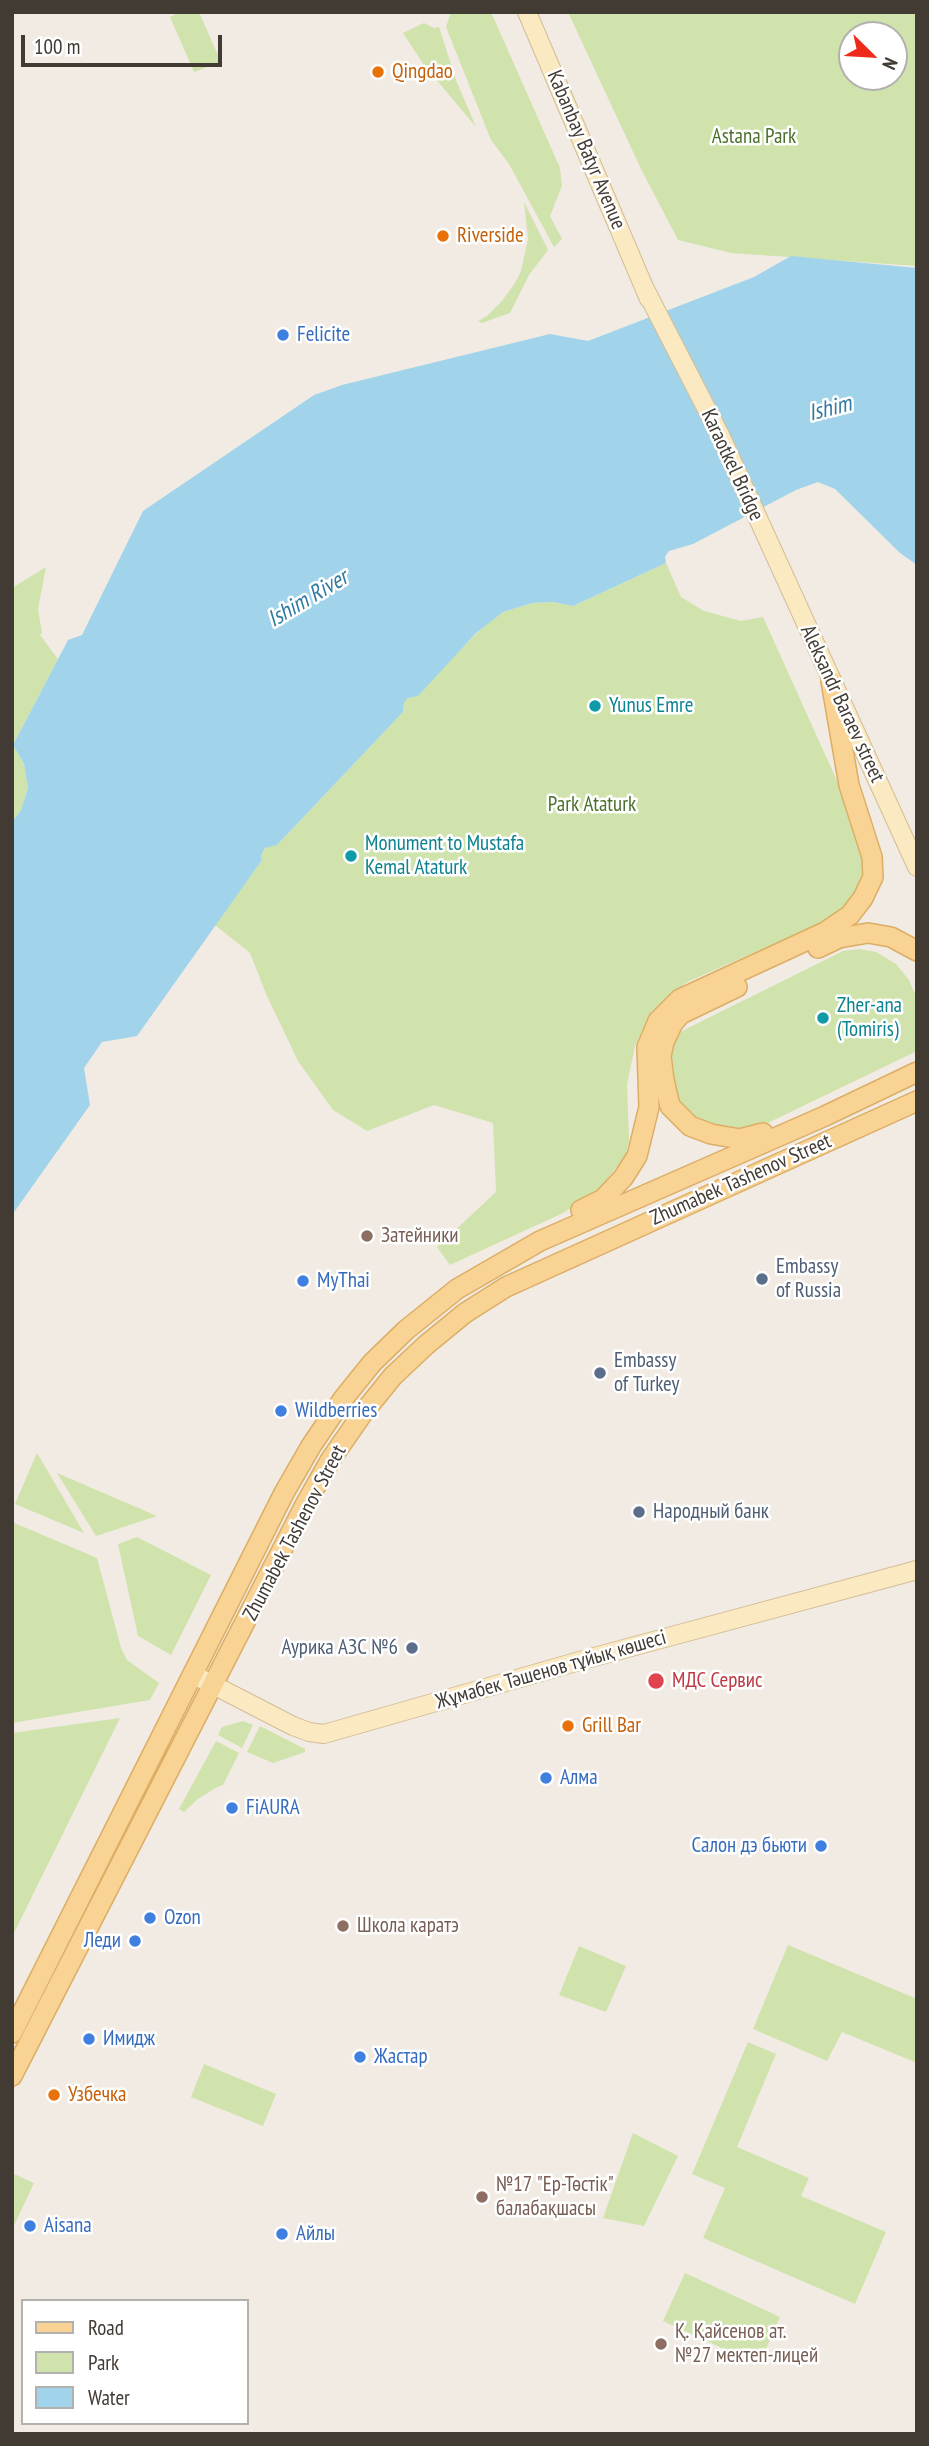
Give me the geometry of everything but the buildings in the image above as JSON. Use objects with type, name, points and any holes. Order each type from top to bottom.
[{"type":"main road","name":"Kabanbay Batyr Avenue","points":[[527,12],[645,289]]},
{"type":"main road","name":"Karaotkel Bridge","points":[[645,289],[720,435],[767,541]]},
{"type":"main road","name":"Aleksandr Baraev street","points":[[767,541],[917,867]]},
{"type":"main road","points":[[457,1289],[508,1247],[603,1199],[623,1178],[637,1156],[649,1107],[647,1047],[658,1021],[680,999],[825,932],[850,915],[863,898],[873,877],[872,857],[849,785],[831,681]]},
{"type":"main road","points":[[825,1116],[740,1139],[710,1134],[690,1126],[670,1106],[664,1080],[661,1056],[673,1023],[681,1014],[839,938],[867,933],[881,935],[903,942],[917,951]]},
{"type":"main road","name":"Zhumabek Tashenov Street","points":[[12,2033],[284,1493],[331,1418],[372,1363],[406,1330],[457,1289],[550,1236],[825,1116],[917,1072]]},
{"type":"main road","name":"Zhumabek Tashenov Street","points":[[12,2077],[305,1504],[331,1459],[393,1376],[465,1313],[506,1287],[917,1101]]},
{"type":"main road","name":"Жұмабек Тәшенов тұйық көшесі","points":[[194,1675],[293,1726],[324,1734],[917,1570]]},
{"type":"green space","points":[[179,12],[199,12],[221,62],[194,72],[170,17]]},
{"type":"green space","points":[[451,12],[491,12],[560,168],[562,186],[550,216],[562,239],[554,247],[509,164],[491,140],[446,27]]},
{"type":"green space","name":"Astana Park","points":[[568,12],[917,12],[917,266],[731,253],[678,240],[641,169]]},
{"type":"green space","points":[[424,23],[434,28],[439,27],[456,80],[476,127],[424,65],[403,33]]},
{"type":"green space","points":[[524,202],[548,250],[529,275],[510,313],[482,323],[478,321],[501,302],[521,271],[528,239]]},
{"type":"green space","name":"Park Ataturk","points":[[666,563],[681,597],[704,611],[741,621],[763,617],[861,834],[868,865],[847,912],[687,982],[651,1012],[635,1046],[627,1084],[629,1139],[626,1155],[598,1191],[563,1213],[450,1265],[437,1247],[496,1192],[493,1123],[434,1105],[367,1131],[333,1110],[298,1061],[250,953],[215,925],[262,860],[261,855],[265,848],[278,844],[403,712],[408,698],[486,624],[503,612],[532,603],[553,602],[573,606]]},
{"type":"green space","points":[[46,567],[38,609],[42,633],[40,635],[58,659],[13,745],[24,764],[28,788],[21,810],[12,822],[12,588]]},
{"type":"green space","points":[[859,949],[876,952],[896,964],[909,980],[917,999],[917,1051],[749,1132],[694,1129],[664,1084],[671,1046],[682,1031],[843,951]]},
{"type":"green space","points":[[37,1453],[84,1533],[15,1504]]},
{"type":"green space","points":[[57,1473],[157,1516],[96,1536]]},
{"type":"green space","points":[[12,1522],[97,1558],[121,1648],[127,1660],[159,1683],[150,1700],[12,1723]]},
{"type":"green space","points":[[137,1537],[211,1575],[171,1655],[138,1636],[118,1544]]},
{"type":"green space","points":[[120,1718],[12,1937],[12,1733]]},
{"type":"green space","points":[[243,1721],[253,1725],[242,1748],[218,1735],[222,1727]]},
{"type":"green space","points":[[260,1726],[305,1749],[305,1752],[273,1763],[247,1752]]},
{"type":"green space","points":[[216,1741],[239,1753],[223,1785],[198,1799],[184,1812],[179,1809]]},
{"type":"green space","points":[[788,1945],[917,1999],[917,2063],[842,2032],[827,2061],[753,2029]]},
{"type":"green space","points":[[579,1946],[626,1966],[606,2012],[559,1995]]},
{"type":"green space","points":[[748,2042],[776,2054],[737,2147],[809,2178],[801,2196],[886,2232],[855,2304],[703,2238],[725,2188],[692,2174]]},
{"type":"green space","points":[[204,2064],[276,2094],[263,2126],[191,2097]]},
{"type":"green space","points":[[633,2133],[678,2156],[644,2226],[603,2218]]},
{"type":"green space","points":[[12,2173],[34,2183],[12,2230]]},
{"type":"green space","points":[[685,2273],[780,2317],[759,2365],[663,2321]]},
{"type":"water","points":[[791,256],[917,268],[917,565],[900,553],[835,489],[818,482],[796,490],[693,544],[669,551],[665,557],[666,563],[573,606],[553,602],[532,603],[503,612],[476,633],[418,696],[408,698],[403,712],[277,845],[265,848],[261,855],[262,860],[137,1036],[102,1042],[84,1068],[90,1105],[12,1215],[12,822],[21,810],[28,788],[24,764],[13,745],[68,640],[82,635],[143,511],[314,395],[342,385],[550,334],[588,341],[754,277]]},
{"type":"place","name":"Qingdao","points":[[378,72]]},
{"type":"place","name":"Riverside","points":[[443,236]]},
{"type":"place","name":"Felicite","points":[[283,335]]},
{"type":"place","name":"Yunus Emre","points":[[595,706]]},
{"type":"place","name":"Monument to Mustafa Kemal Ataturk","points":[[351,856]]},
{"type":"place","name":"Zher-ana (Tomiris)","points":[[823,1018]]},
{"type":"place","name":"Затейники","points":[[367,1236]]},
{"type":"place","name":"Embassy of Russia","points":[[762,1279]]},
{"type":"place","name":"MyThai","points":[[303,1281]]},
{"type":"place","name":"Embassy of Turkey","points":[[600,1373]]},
{"type":"place","name":"Wildberries","points":[[281,1411]]},
{"type":"place","name":"Народный банк","points":[[639,1512]]},
{"type":"place","name":"Аурика АЗС №6","points":[[412,1648]]},
{"type":"place","name":"МДС Сервис","points":[[656,1681]]},
{"type":"place","name":"Grill Bar","points":[[568,1726]]},
{"type":"place","name":"Алма","points":[[546,1778]]},
{"type":"place","name":"FiAURA","points":[[232,1808]]},
{"type":"place","name":"Салон дэ бьюти","points":[[821,1846]]},
{"type":"place","name":"Ozon","points":[[150,1918]]},
{"type":"place","name":"Школа каратэ","points":[[343,1926]]},
{"type":"place","name":"Леди","points":[[135,1941]]},
{"type":"place","name":"Имидж","points":[[89,2039]]},
{"type":"place","name":"Жастар","points":[[360,2057]]},
{"type":"place","name":"Узбечка","points":[[54,2095]]},
{"type":"place","name":"№17 \"Ер-Төстік\" балабақшасы","points":[[482,2197]]},
{"type":"place","name":"Aisana","points":[[30,2226]]},
{"type":"place","name":"Айлы","points":[[282,2234]]},
{"type":"place","name":"Қ. Қайсенов ат. №27 мектеп-лицей","points":[[661,2344]]},
{"type":"water label","name":"Ishim","points":[[830,409]]},
{"type":"water label","name":"Ishim River","points":[[308,599]]}]
